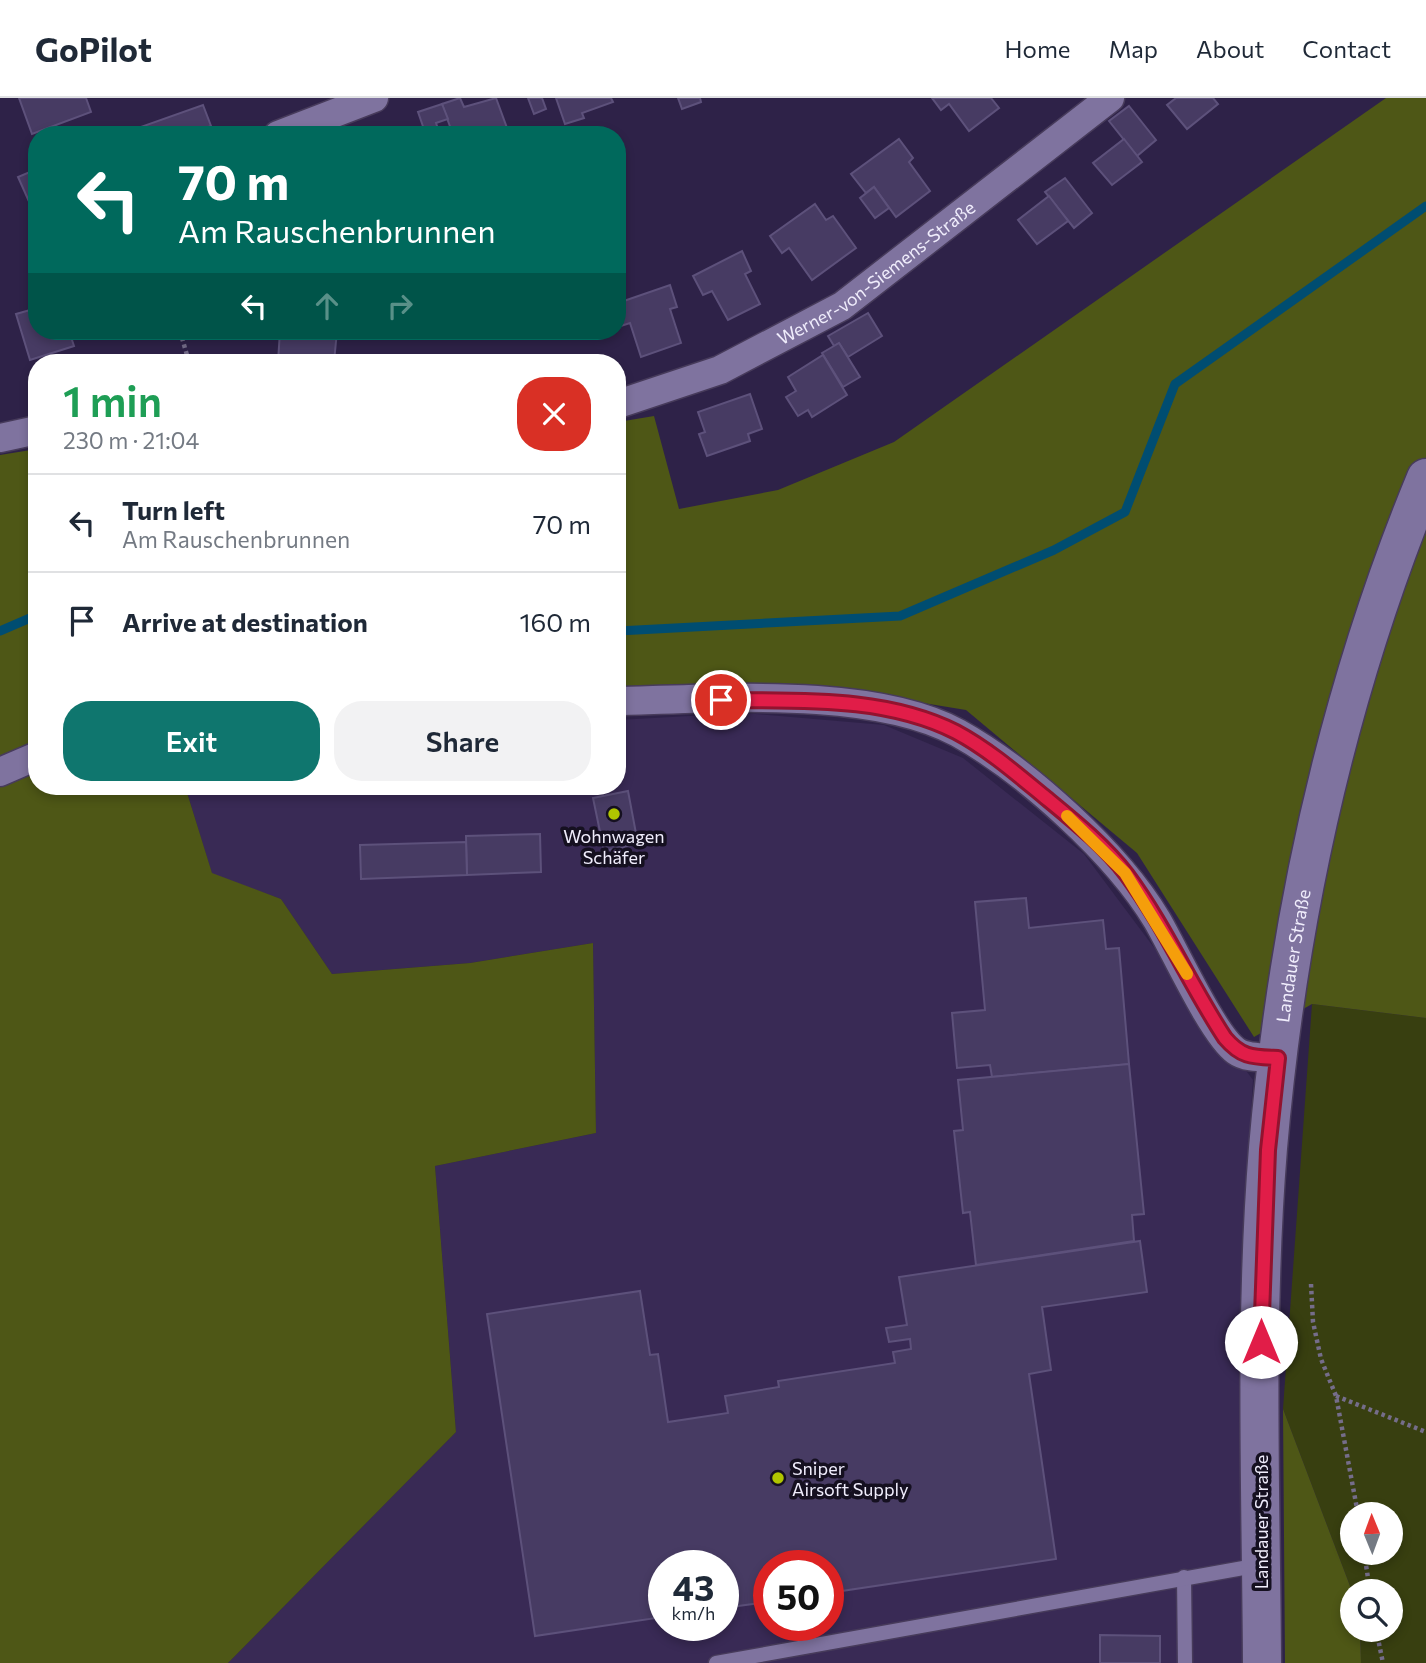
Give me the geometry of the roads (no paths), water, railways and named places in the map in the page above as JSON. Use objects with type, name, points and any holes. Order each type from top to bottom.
[{"type":"main road","name":"Landauer Straße","points":[[1262,1663],[1261,1282],[1268,1150],[1278,1058],[1308,863],[1339,737],[1367,636],[1426,478]]},
{"type":"street","points":[[301,126],[374,98]]},
{"type":"street","name":"Werner-von-Siemens-Straße","points":[[626,401],[720,370],[842,306],[1110,98]]},
{"type":"street","points":[[0,438],[28,432]]},
{"type":"street","points":[[626,701],[833,703],[922,718],[958,733],[1084,830],[1125,873],[1156,919],[1206,1009],[1237,1052],[1253,1057],[1278,1058]]},
{"type":"street","points":[[0,772],[28,760]]},
{"type":"lane","points":[[716,1663],[1261,1565]]},
{"type":"lane","points":[[1184,1577],[1185,1663]]},
{"type":"waterway","points":[[626,631],[900,616],[1054,550],[1125,512],[1175,384],[1426,206]]},
{"type":"waterway","points":[[0,631],[28,619]]},
{"type":"place","name":"Wohnwagen Schäfer","points":[[614,814]]},
{"type":"place","name":"Sniper Airsoft Supply","points":[[778,1478]]}]
